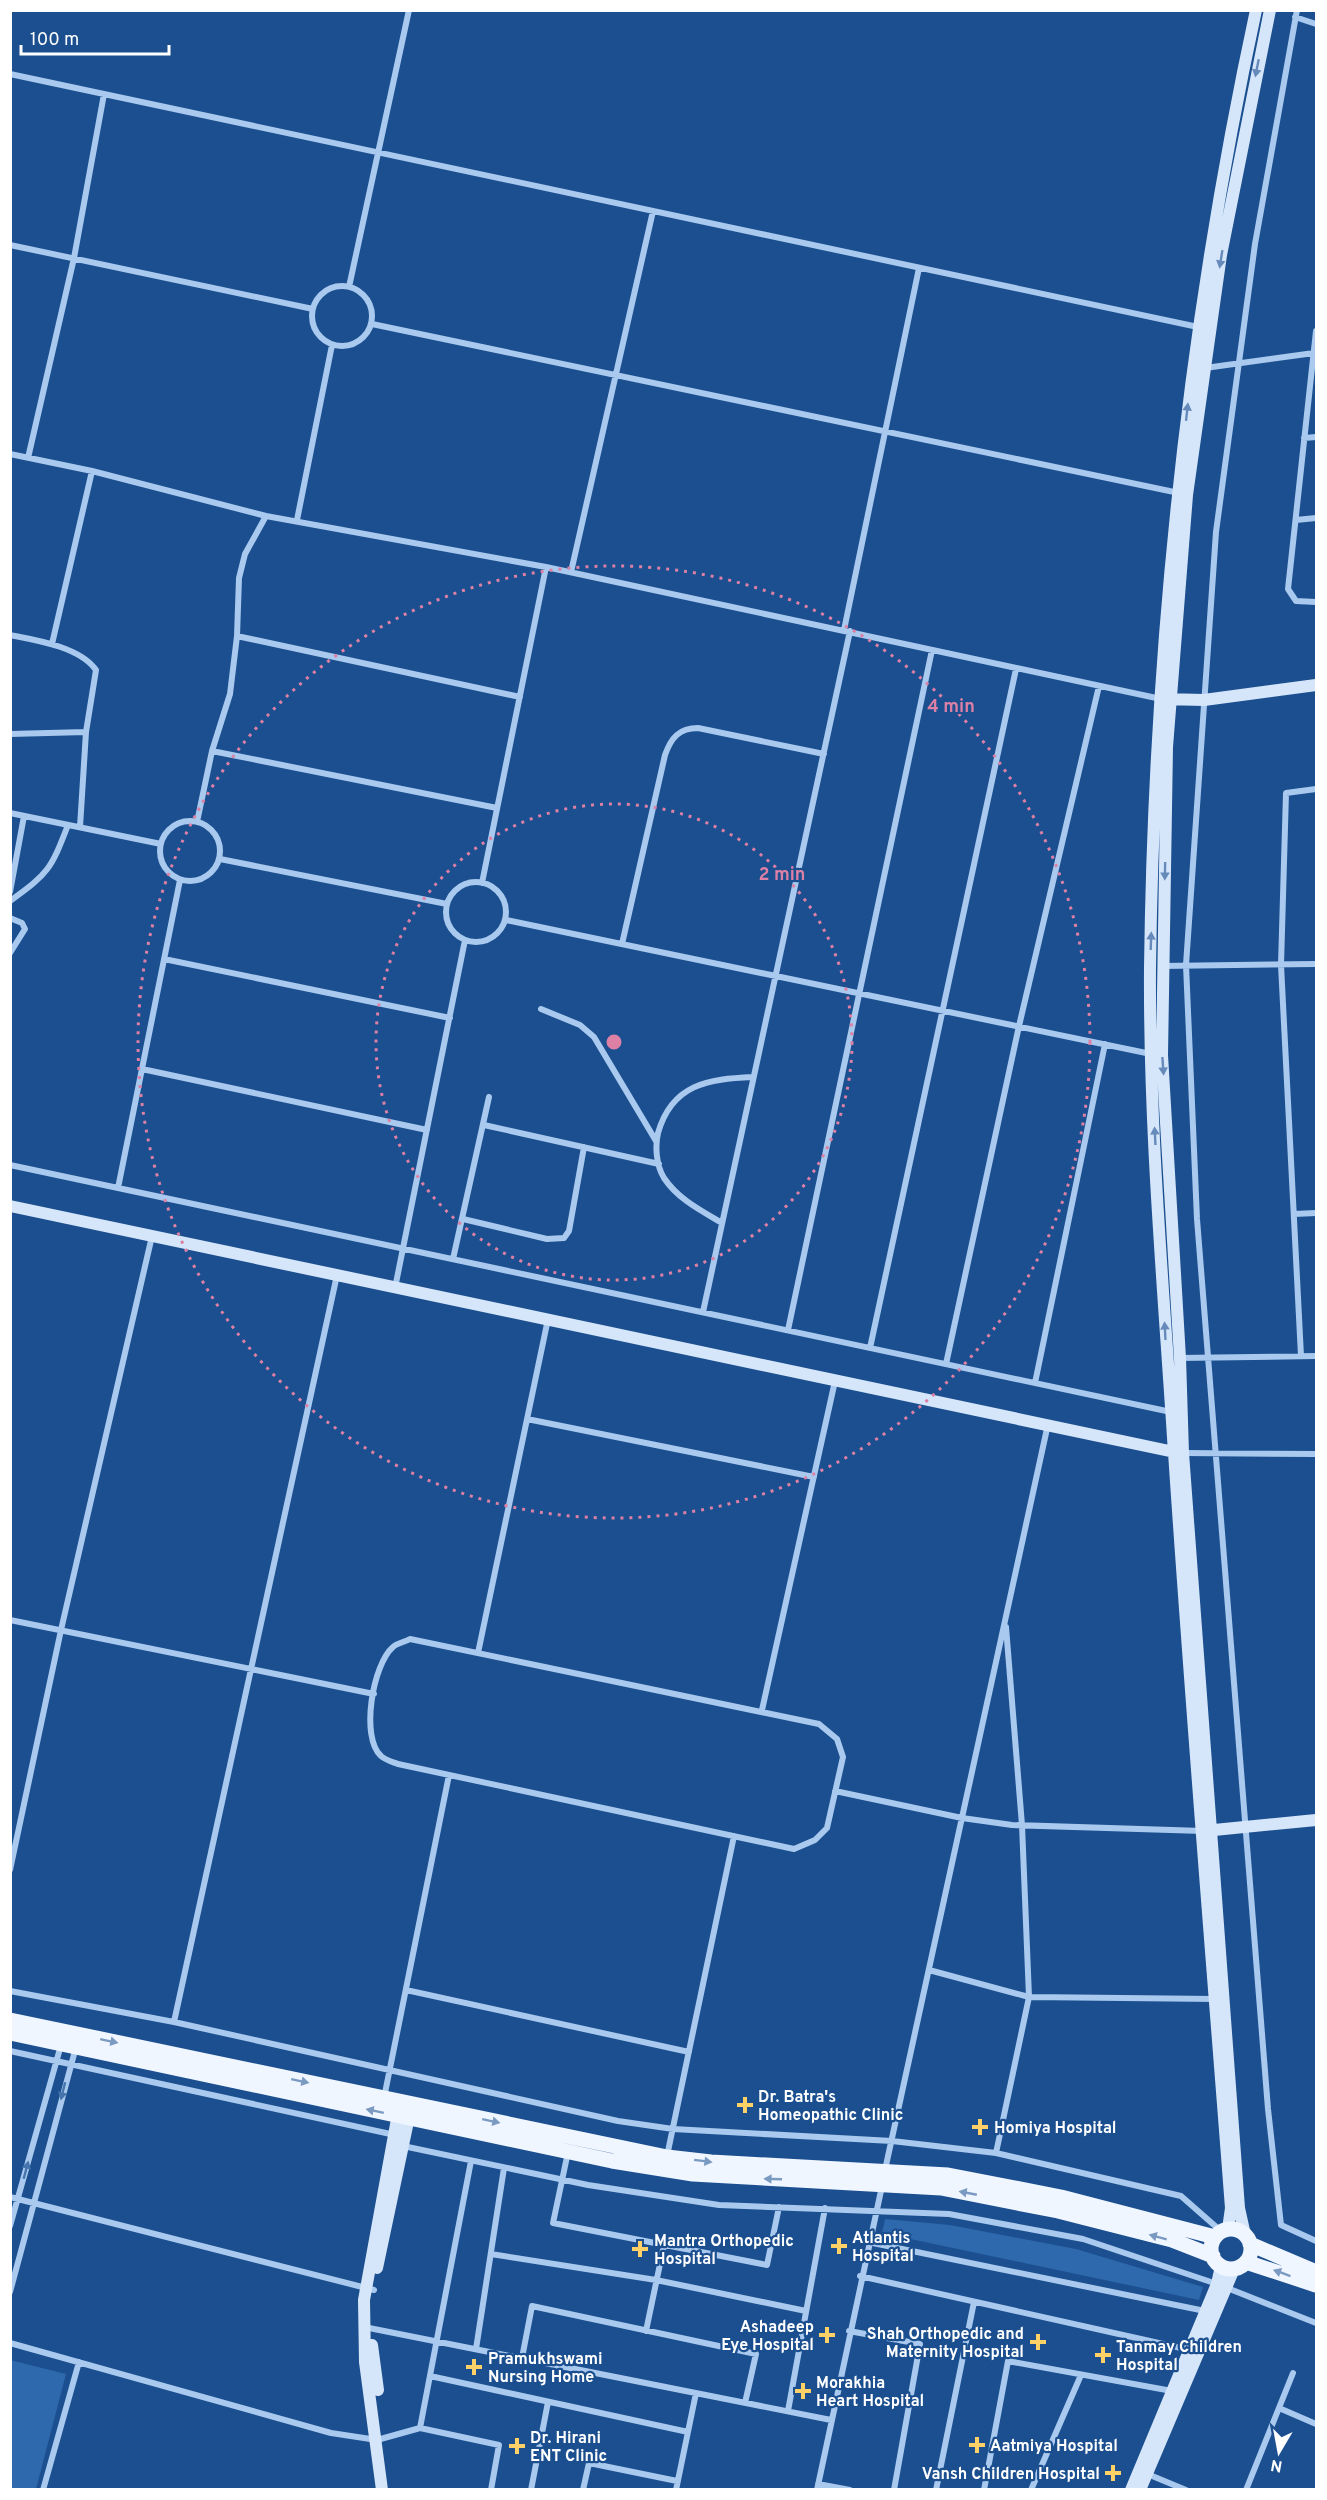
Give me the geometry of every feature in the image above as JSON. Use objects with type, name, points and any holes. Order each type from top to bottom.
[{"type":"main road","points":[[10,2020],[70,2040],[404,2110],[667,2157],[884,2177],[1058,2211],[1172,2240],[1228,2263],[1317,2286]]},
{"type":"main road","points":[[10,2033],[70,2040],[384,2098],[404,2110],[568,2152],[693,2174],[884,2177],[948,2175],[1061,2197],[1222,2233],[1247,2240],[1317,2272]]},
{"type":"main road","points":[[1222,2233],[1212,2244],[1228,2263]]},
{"type":"main road","points":[[1228,2263],[1250,2255],[1247,2240]]},
{"type":"street","points":[[348,287],[409,10]]},
{"type":"street","points":[[1166,699],[1199,369],[1198,327],[1208,253],[1256,10]]},
{"type":"street","points":[[1181,1451],[1171,1412],[1151,1054],[1157,966],[1166,699],[1179,493],[1199,369],[1270,10]]},
{"type":"street","points":[[1317,24],[1296,14],[1255,244],[1237,364],[1216,532],[1186,965],[1197,1220],[1218,1454],[1268,2109],[1281,2224],[1317,2241]]},
{"type":"street","points":[[10,74],[1198,327]]},
{"type":"street","points":[[28,458],[74,258],[104,94]]},
{"type":"street","points":[[571,572],[652,211]]},
{"type":"street","points":[[10,244],[313,309]]},
{"type":"street","points":[[703,1312],[824,754],[885,431],[919,268]]},
{"type":"street","points":[[348,287],[362,293],[369,303],[372,324],[366,336],[356,344],[345,347],[332,345],[316,331],[312,319],[313,309],[319,297],[328,289],[348,287]]},
{"type":"street","points":[[372,324],[1179,493]]},
{"type":"street","points":[[1317,331],[1288,589],[1296,601],[1317,602]]},
{"type":"street","points":[[297,520],[332,345]]},
{"type":"street","points":[[1199,369],[1315,353]]},
{"type":"street","points":[[1304,438],[1317,437]]},
{"type":"street","points":[[10,454],[92,471],[266,516],[571,572],[1016,669],[1166,699],[1204,700],[1317,685]]},
{"type":"street","points":[[52,644],[92,471]]},
{"type":"street","points":[[197,822],[212,751],[230,694],[237,636],[239,578],[245,554],[266,516]]},
{"type":"street","points":[[1296,520],[1317,518]]},
{"type":"street","points":[[482,883],[546,567]]},
{"type":"street","points":[[10,635],[52,644],[91,663],[96,670],[86,732],[80,827]]},
{"type":"street","points":[[237,636],[520,697]]},
{"type":"street","points":[[788,1330],[933,650]]},
{"type":"street","points":[[870,1348],[1016,669]]},
{"type":"street","points":[[946,1364],[1019,1026],[1099,686]]},
{"type":"street","points":[[622,944],[665,755],[677,733],[687,728],[698,728],[824,754]]},
{"type":"street","points":[[10,734],[86,732]]},
{"type":"street","points":[[212,751],[497,808]]},
{"type":"street","points":[[1300,1356],[1281,964],[1286,793],[1317,789]]},
{"type":"street","points":[[10,813],[161,844]]},
{"type":"street","points":[[10,892],[24,816]]},
{"type":"street","points":[[188,821],[197,822],[210,828],[218,838],[220,859],[214,871],[204,878],[193,882],[180,880],[164,867],[160,854],[161,844],[167,832],[176,824],[188,821]]},
{"type":"street","points":[[10,901],[41,878],[51,867],[68,825]]},
{"type":"street","points":[[220,859],[447,904]]},
{"type":"street","points":[[118,1188],[180,880]]},
{"type":"street","points":[[473,882],[482,883],[495,888],[503,898],[506,920],[500,931],[490,939],[479,942],[465,940],[450,927],[446,915],[447,904],[452,893],[462,885],[473,882]]},
{"type":"street","points":[[10,918],[22,923],[25,929],[10,953]]},
{"type":"street","points":[[506,920],[1151,1054]]},
{"type":"street","points":[[395,1286],[465,940]]},
{"type":"street","points":[[164,959],[450,1018]]},
{"type":"street","points":[[1157,966],[1317,964]]},
{"type":"street","points":[[1157,966],[1180,1358],[1181,1451],[1207,1830],[1239,2208],[1247,2240]]},
{"type":"street","points":[[541,1009],[580,1025],[594,1037],[656,1141],[663,1176],[684,1200],[722,1223]]},
{"type":"street","points":[[1035,1383],[1106,1044]]},
{"type":"street","points":[[142,1069],[427,1130]]},
{"type":"street","points":[[656,1141],[664,1114],[682,1093],[716,1078],[753,1077]]},
{"type":"street","points":[[453,1259],[489,1097]]},
{"type":"street","points":[[484,1125],[659,1164]]},
{"type":"street","points":[[463,1219],[547,1239],[564,1238],[569,1231],[584,1147]]},
{"type":"street","points":[[10,1166],[1171,1412]]},
{"type":"street","points":[[10,1204],[1181,1451],[1218,1454],[1317,1454]]},
{"type":"street","points":[[1294,1214],[1317,1213]]},
{"type":"street","points":[[10,1870],[61,1630],[153,1234]]},
{"type":"street","points":[[174,2022],[337,1273]]},
{"type":"street","points":[[478,1653],[548,1318]]},
{"type":"street","points":[[1167,1359],[1317,1356]]},
{"type":"street","points":[[762,1710],[835,1379]]},
{"type":"street","points":[[527,1419],[814,1477]]},
{"type":"street","points":[[850,2490],[818,2487],[860,2276],[884,2177],[1048,1423]]},
{"type":"street","points":[[10,1620],[374,1694]]},
{"type":"street","points":[[996,2153],[1029,1997],[1022,1825],[1005,1620]]},
{"type":"street","points":[[410,1640],[478,1653],[762,1710],[819,1724],[837,1739],[843,1757],[827,1828],[815,1840],[794,1849],[398,1764],[381,1756],[373,1743],[369,1721],[381,1664],[394,1646],[410,1640]]},
{"type":"street","points":[[384,2098],[449,1775]]},
{"type":"street","points":[[835,1791],[962,1818],[1022,1825],[1207,1830],[1317,1820]]},
{"type":"street","points":[[10,1991],[174,2022],[390,2068],[618,2121],[673,2128],[891,2141],[996,2153],[1181,2196],[1222,2233],[1231,2208],[1215,1999],[1207,1830]]},
{"type":"street","points":[[667,2157],[734,1836]]},
{"type":"street","points":[[929,1970],[1029,1997],[1215,1999]]},
{"type":"street","points":[[406,1990],[689,2052]]},
{"type":"street","points":[[10,2226],[55,2061],[70,2040]]},
{"type":"street","points":[[10,2292],[69,2066],[70,2040]]},
{"type":"street","points":[[10,2051],[400,2139],[471,2160],[562,2180],[719,2205],[949,2214],[1083,2239],[1221,2286],[1317,2322]]},
{"type":"street","points":[[390,2490],[367,2328],[370,2289],[404,2110]]},
{"type":"street","points":[[568,2152],[553,2223],[767,2265],[779,2207]]},
{"type":"street","points":[[420,2428],[471,2160]]},
{"type":"street","points":[[476,2349],[504,2168]]},
{"type":"street","points":[[10,2197],[370,2289]]},
{"type":"street","points":[[788,2411],[825,2208]]},
{"type":"street","points":[[868,2242],[1205,2312]]},
{"type":"street","points":[[646,2331],[664,2245]]},
{"type":"street","points":[[491,2254],[656,2280],[806,2312]]},
{"type":"street","points":[[1131,2490],[1143,2473],[1221,2286],[1228,2263]]},
{"type":"street","points":[[860,2276],[1190,2350]]},
{"type":"street","points":[[1140,2490],[1143,2473],[1173,2392],[1205,2312],[1221,2286]]},
{"type":"street","points":[[936,2490],[974,2302]]},
{"type":"street","points":[[522,2358],[532,2306],[756,2354],[745,2403]]},
{"type":"street","points":[[367,2328],[831,2420]]},
{"type":"street","points":[[849,2331],[920,2344],[894,2490]]},
{"type":"street","points":[[10,2343],[332,2433],[381,2439],[420,2428],[500,2445],[491,2490]]},
{"type":"street","points":[[984,2490],[1008,2361],[1173,2392]]},
{"type":"street","points":[[43,2490],[79,2362]]},
{"type":"street","points":[[1246,2490],[1293,2373]]},
{"type":"street","points":[[1031,2490],[1081,2374]]},
{"type":"street","points":[[429,2376],[688,2432]]},
{"type":"street","points":[[676,2490],[696,2393]]},
{"type":"street","points":[[531,2490],[548,2402]]},
{"type":"street","points":[[1279,2408],[1317,2424]]},
{"type":"street","points":[[381,2439],[382,2490]]},
{"type":"street","points":[[584,2490],[589,2463],[677,2481]]},
{"type":"street","points":[[1143,2473],[1186,2490]]},
{"type":"shaded area","points":[[885,2219],[950,2225],[1076,2249],[1203,2287],[1199,2300],[882,2233]]},
{"type":"shaded area","points":[[10,2360],[66,2374],[36,2489],[11,2489]]},
{"type":"place","name":"Dr. Batra's Homeopathic Clinic","points":[[745,2105]]},
{"type":"place","name":"Homiya Hospital","points":[[980,2127]]},
{"type":"place","name":"Atlantis Hospital","points":[[839,2246]]},
{"type":"place","name":"Mantra Orthopedic Hospital","points":[[640,2249]]},
{"type":"place","name":"Ashadeep Eye Hospital","points":[[827,2335]]},
{"type":"place","name":"Shah Orthopedic and Maternity Hospital","points":[[1038,2342]]},
{"type":"place","name":"Tanmay Children Hospital","points":[[1103,2355]]},
{"type":"place","name":"Pramukhswami Nursing Home","points":[[474,2367]]},
{"type":"place","name":"Morakhia Heart Hospital","points":[[803,2391]]},
{"type":"place","name":"Aatmiya Hospital","points":[[977,2445]]},
{"type":"place","name":"Dr. Hirani ENT Clinic","points":[[517,2446]]},
{"type":"place","name":"Vansh Children Hospital","points":[[1113,2473]]}]
